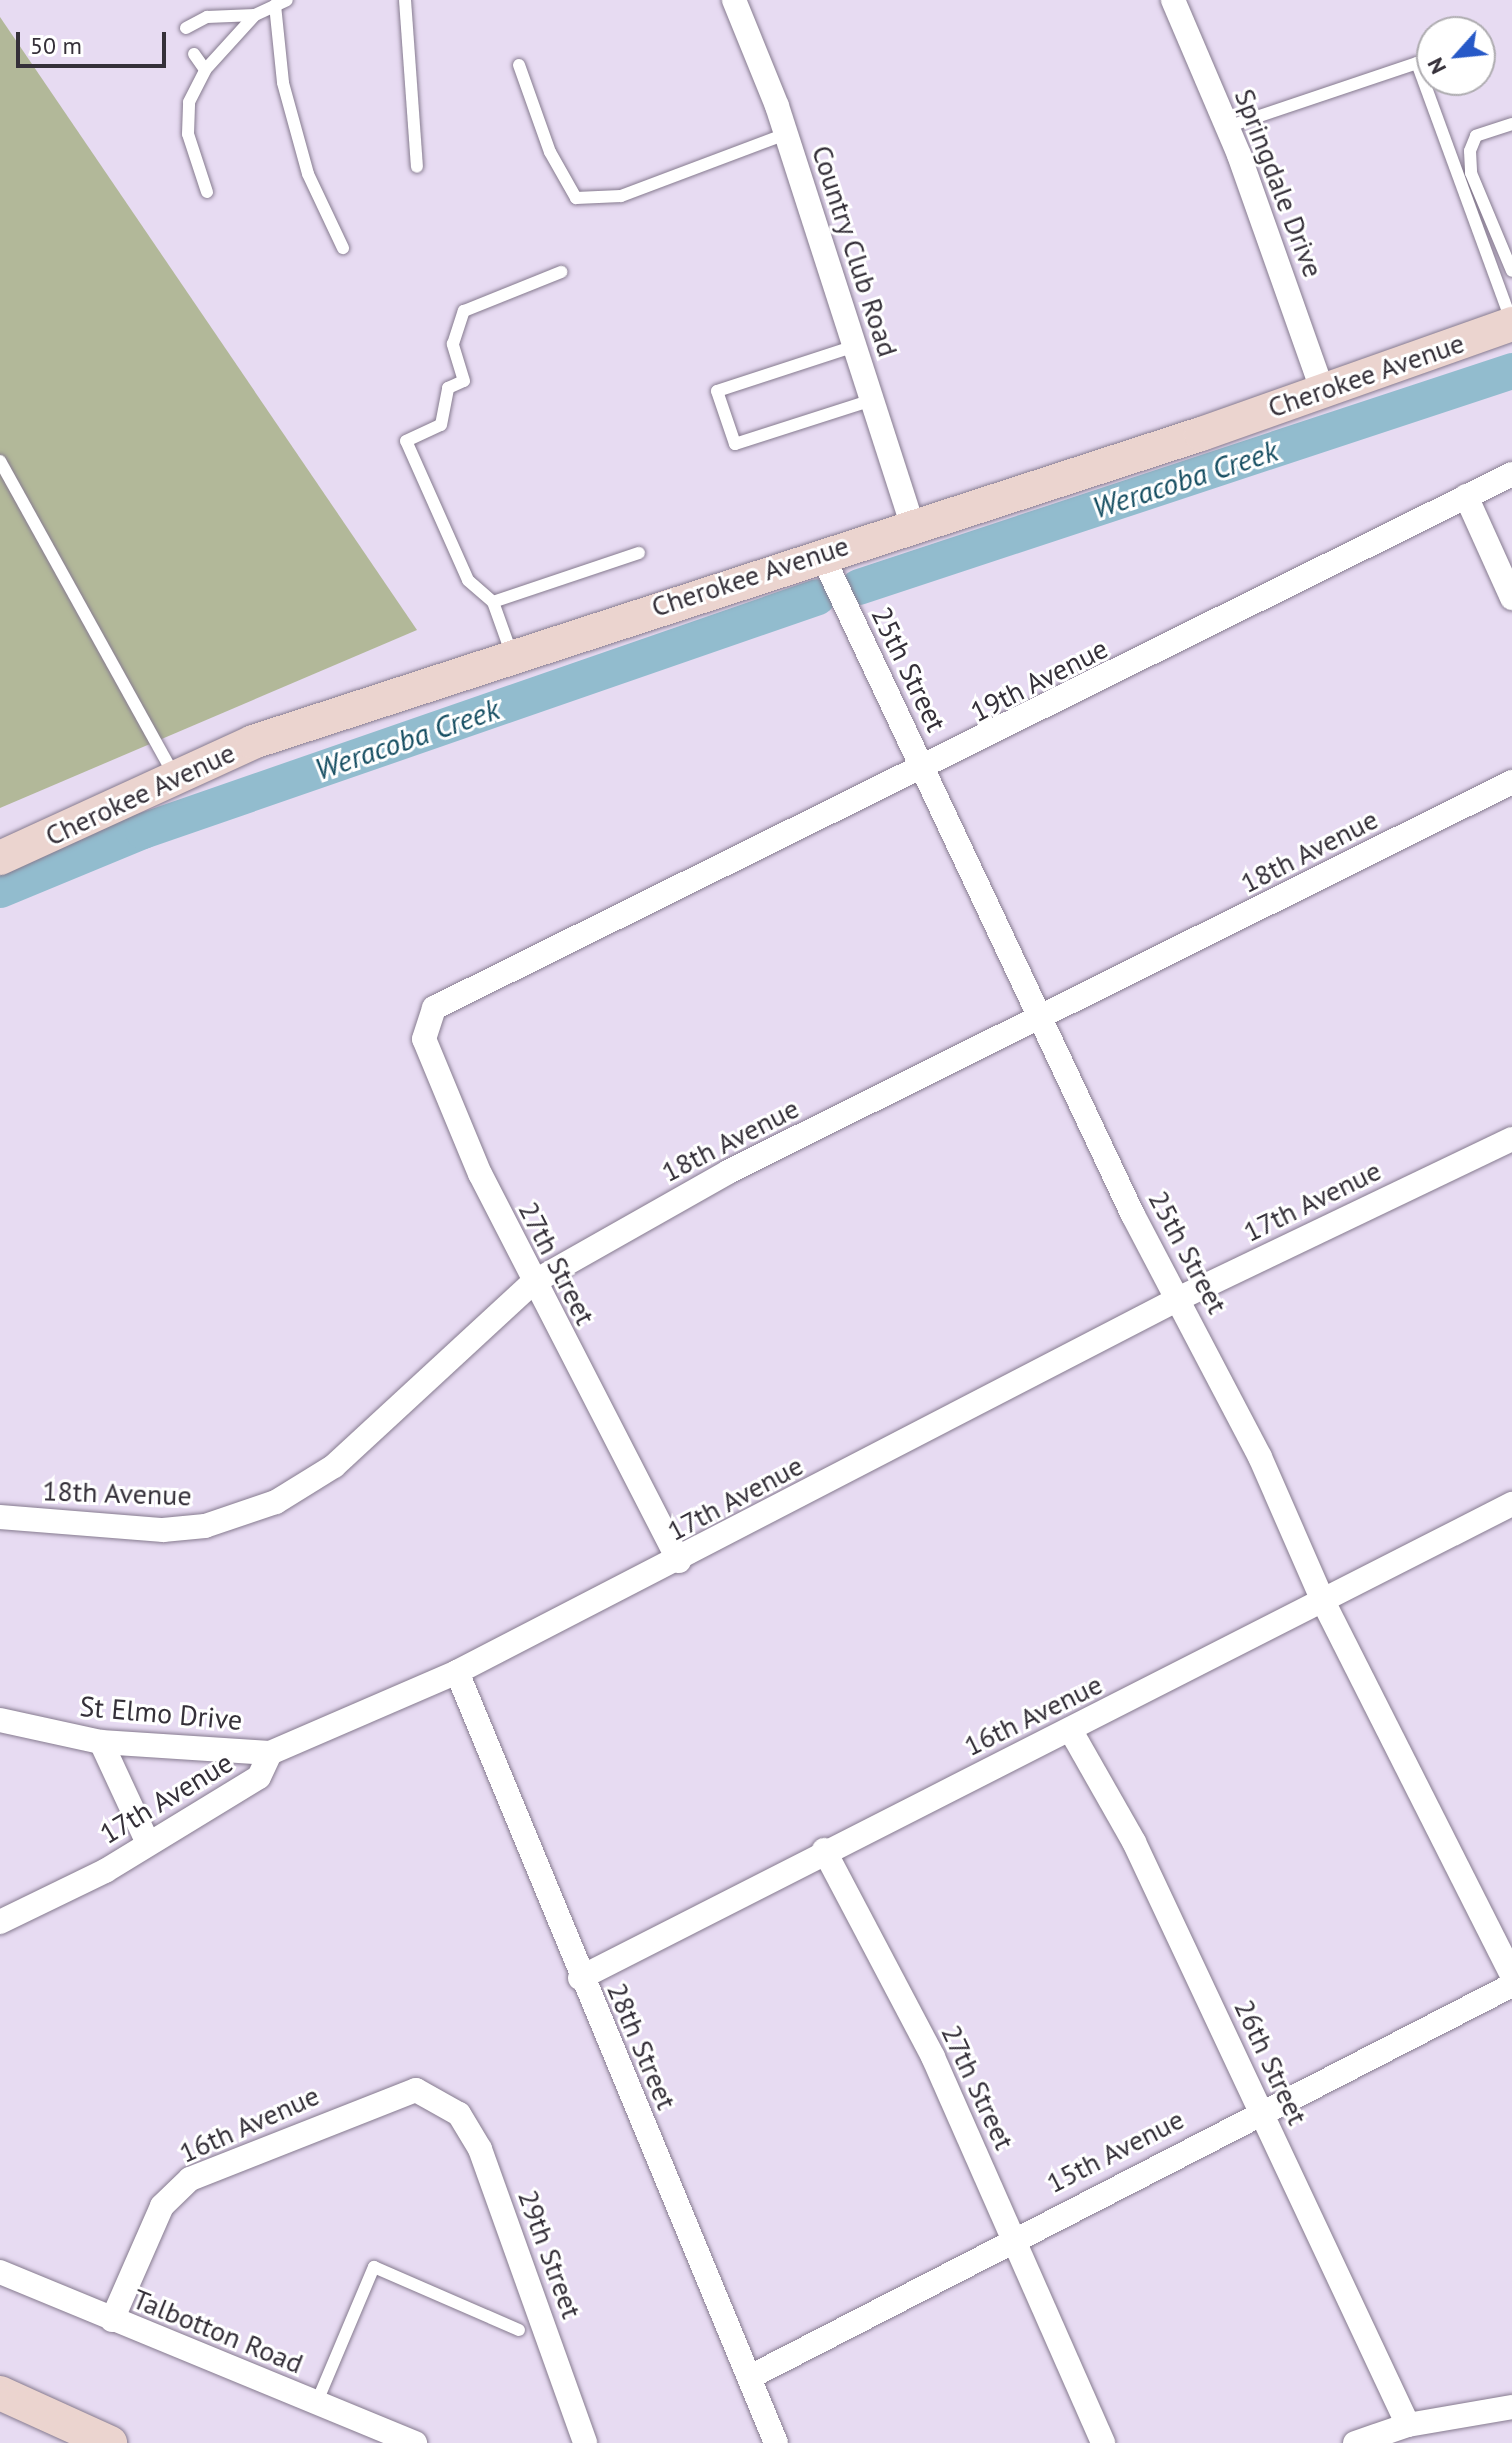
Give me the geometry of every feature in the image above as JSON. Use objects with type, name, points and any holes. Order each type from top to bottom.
[{"type":"street","name":"Country Club Road","points":[[734,0],[786,134],[912,524]]},
{"type":"street","name":"Springdale Drive","points":[[1173,0],[1227,127],[1322,389]]},
{"type":"street","name":"Cherokee Avenue","points":[[0,858],[253,742],[1512,324]]},
{"type":"street","name":"19th Avenue","points":[[459,994],[925,771],[1512,474]]},
{"type":"street","points":[[1466,496],[1512,598]]},
{"type":"street","name":"25th Street","points":[[821,553],[1039,1021],[1180,1298],[1322,1599],[1512,1975]]},
{"type":"street","name":"18th Avenue","points":[[0,1517],[163,1530],[205,1526],[276,1502],[334,1466],[532,1283],[728,1172],[1039,1021],[1512,782]]},
{"type":"street","name":"27th Street","points":[[459,994],[434,1008],[424,1039],[532,1283],[679,1561]]},
{"type":"street","name":"17th Avenue","points":[[0,1922],[105,1871],[147,1841],[259,1777],[270,1753],[457,1672],[679,1561],[1180,1298],[1512,1139]]},
{"type":"street","name":"16th Avenue","points":[[580,1978],[824,1850],[1071,1731],[1322,1599],[1512,1504]]},
{"type":"street","name":"28th Street","points":[[457,1672],[580,1978],[776,2443]]},
{"type":"street","name":"St Elmo Drive","points":[[0,1720],[101,1742],[270,1753]]},
{"type":"street","name":"26th Street","points":[[1071,1731],[1134,1842],[1408,2425]]},
{"type":"street","points":[[101,1742],[147,1841]]},
{"type":"street","name":"27th Street","points":[[824,1850],[933,2057],[1009,2238],[1103,2443]]},
{"type":"street","name":"15th Avenue","points":[[750,2377],[1009,2238],[1512,1985]]},
{"type":"street","name":"16th Avenue","points":[[112,2320],[162,2206],[190,2179],[416,2090],[439,2097]]},
{"type":"street","name":"29th Street","points":[[439,2097],[480,2149],[585,2443]]},
{"type":"street","name":"Talbotton Road","points":[[0,2272],[415,2443]]},
{"type":"street","points":[[0,2393],[65,2434],[110,2443]]},
{"type":"street","points":[[1355,2443],[1408,2425],[1512,2407]]},
{"type":"lane","points":[[405,0],[417,167]]},
{"type":"lane","points":[[207,192],[188,134],[189,102],[205,70],[255,15],[281,2],[283,83],[308,174],[343,248]]},
{"type":"lane","points":[[186,28],[207,17],[255,15]]},
{"type":"lane","points":[[194,54],[205,70]]},
{"type":"lane","points":[[1227,127],[1417,63],[1512,324]]},
{"type":"lane","points":[[519,65],[576,198],[621,196],[786,134]]},
{"type":"lane","points":[[1512,124],[1476,136],[1470,151],[1471,173],[1512,271]]},
{"type":"lane","points":[[512,655],[493,602],[468,580],[406,441],[441,425],[448,388],[464,381],[453,344],[464,311],[561,272]]},
{"type":"lane","points":[[855,346],[717,391],[735,444],[872,400]]},
{"type":"lane","points":[[0,461],[175,778]]},
{"type":"lane","points":[[493,602],[639,553]]},
{"type":"lane","points":[[316,2404],[374,2267],[519,2330]]},
{"type":"green space","points":[[0,17],[417,630],[0,808]]},
{"type":"waterway","name":"Weracoba Creek","points":[[859,587],[1512,371]]},
{"type":"waterway","name":"Weracoba Creek","points":[[0,890],[143,831],[818,597]]}]
